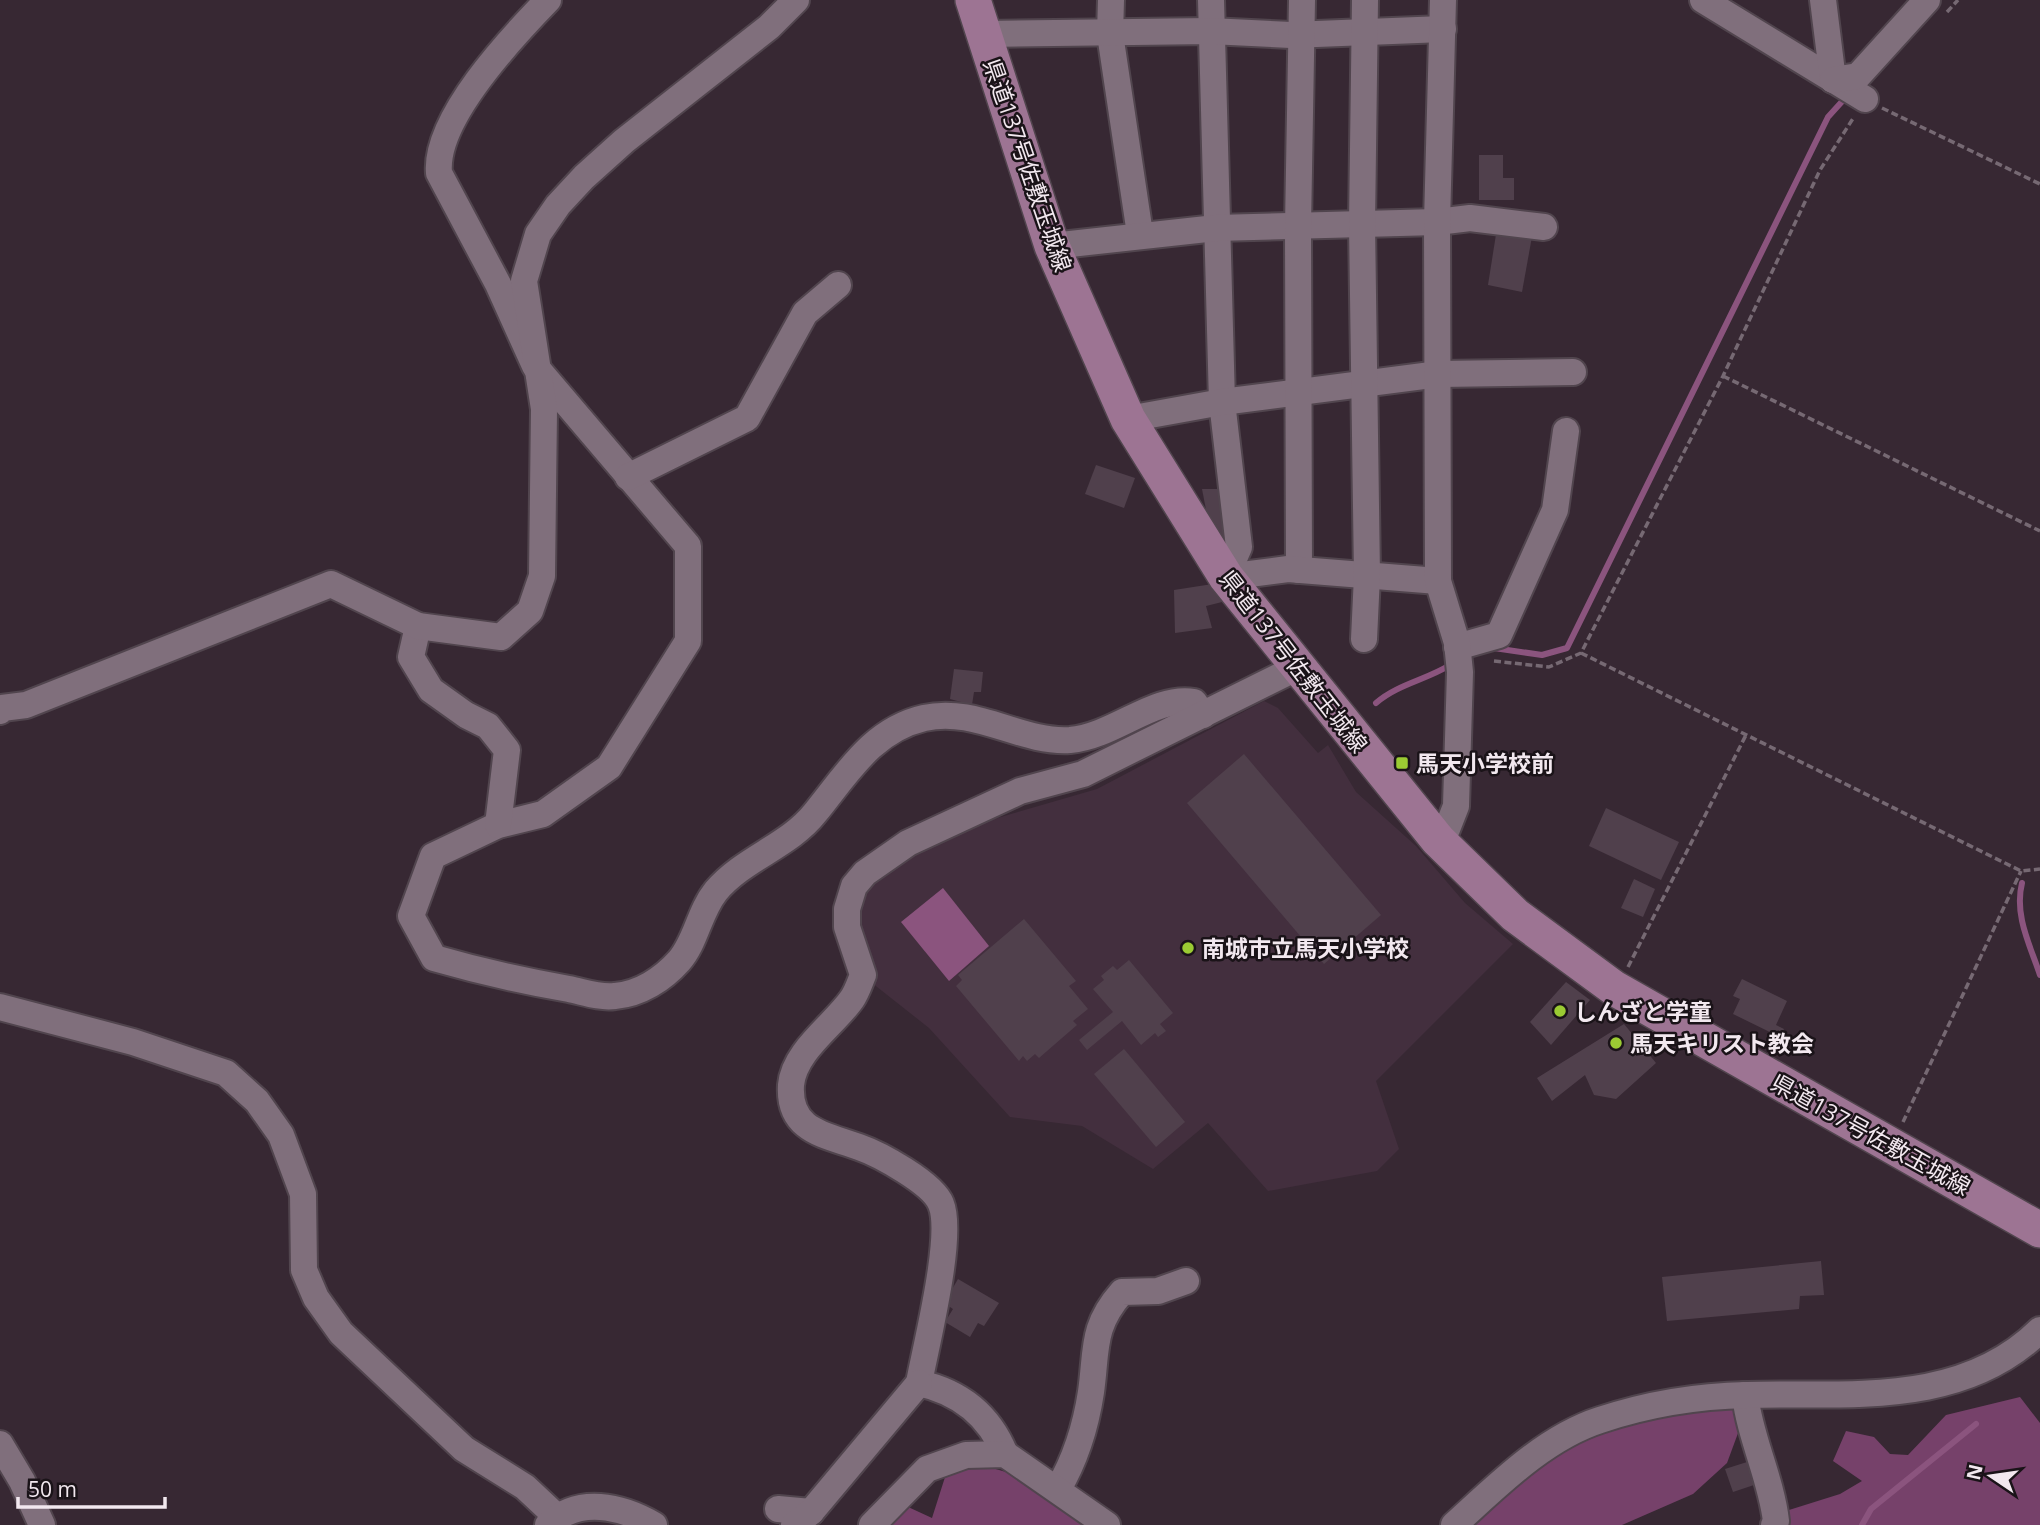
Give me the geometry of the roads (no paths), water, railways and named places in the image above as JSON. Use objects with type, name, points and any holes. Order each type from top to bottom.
[{"type":"main road","name":"県道137号佐敷玉城線","points":[[974,0],[1052,246],[1128,419],[1226,577],[1296,668],[1438,840],[1515,915],[1615,988],[2040,1230]]},
{"type":"street","points":[[548,0],[495,56],[444,139],[438,163],[444,186],[498,284],[535,366],[688,546],[688,641],[609,767],[543,814],[498,825],[433,856],[411,916],[434,958],[500,977],[597,996],[617,996],[642,989],[667,974],[682,958],[716,891],[753,859],[810,820],[867,747],[888,732],[925,718],[952,715],[978,719],[1057,741],[1109,732],[1165,703],[1182,700],[1194,702],[1203,715]]},
{"type":"street","points":[[1,708],[26,705],[331,584],[418,626],[501,637],[530,611],[542,576],[544,409],[535,366],[524,281],[538,234],[558,205],[624,141],[769,27],[796,0]]},
{"type":"street","points":[[1111,0],[1110,34],[1140,234]]},
{"type":"street","points":[[1211,0],[1222,402],[1239,547],[1226,577],[1299,570],[1438,581]]},
{"type":"street","points":[[1299,570],[1298,226],[1302,0]]},
{"type":"street","points":[[1364,639],[1367,576],[1362,224],[1365,0]]},
{"type":"street","points":[[1438,840],[1447,829],[1456,806],[1458,659],[1438,581],[1437,222],[1443,0]]},
{"type":"street","points":[[1703,0],[1865,99]]},
{"type":"street","points":[[1823,0],[1833,80]]},
{"type":"street","points":[[1833,80],[1858,76],[1927,0]]},
{"type":"street","points":[[984,34],[1210,31],[1302,35],[1443,29]]},
{"type":"street","points":[[1052,246],[1140,234],[1216,228],[1437,222],[1470,218],[1544,228]]},
{"type":"street","points":[[628,477],[747,418],[805,313],[838,285]]},
{"type":"street","points":[[1128,419],[1222,402],[1439,374],[1573,372]]},
{"type":"street","points":[[1458,659],[1499,635],[1555,509],[1566,431]]},
{"type":"street","points":[[418,626],[411,657],[431,690],[466,715],[488,726],[507,750],[498,825]]},
{"type":"street","points":[[795,1515],[919,1383],[942,1253],[945,1220],[940,1201],[893,1164],[859,1147],[811,1131],[796,1114],[791,1085],[799,1063],[853,998],[863,975],[847,927],[847,909],[854,886],[864,873],[908,843],[1020,791],[1083,774],[1296,668]]},
{"type":"street","points":[[0,1007],[133,1042],[226,1073],[257,1101],[281,1135],[303,1194],[304,1270],[316,1298],[341,1333],[464,1449],[525,1487],[568,1519],[628,1511],[654,1525]]},
{"type":"street","points":[[1058,1489],[1085,1423],[1091,1390],[1093,1347],[1114,1301],[1122,1292],[1158,1292],[1186,1281]]},
{"type":"street","points":[[1454,1525],[1534,1457],[1579,1429],[1638,1408],[1677,1399],[1900,1392],[1942,1385],[1980,1371],[2012,1353],[2040,1330]]},
{"type":"street","points":[[919,1383],[958,1397],[984,1417],[995,1430],[1005,1454],[1107,1525]]},
{"type":"street","points":[[1745,1395],[1747,1414],[1774,1505],[1774,1525]]},
{"type":"street","points":[[0,1444],[22,1480],[43,1525]]},
{"type":"street","points":[[872,1525],[927,1469],[945,1460],[966,1455],[1005,1454]]},
{"type":"waterway","points":[[1494,648],[1542,655],[1567,648],[1828,117],[1847,96]]},
{"type":"waterway","points":[[1376,703],[1393,691],[1450,665]]},
{"type":"waterway","points":[[2022,883],[2022,918],[2040,975]]},
{"type":"waterway","points":[[1862,1525],[1871,1509],[1976,1424]]},
{"type":"place","name":"馬天小学校前","points":[[1402,763]]},
{"type":"place","name":"南城市立馬天小学校","points":[[1188,948]]},
{"type":"place","name":"しんざと学童","points":[[1560,1011]]},
{"type":"place","name":"馬天キリスト教会","points":[[1616,1043]]}]
